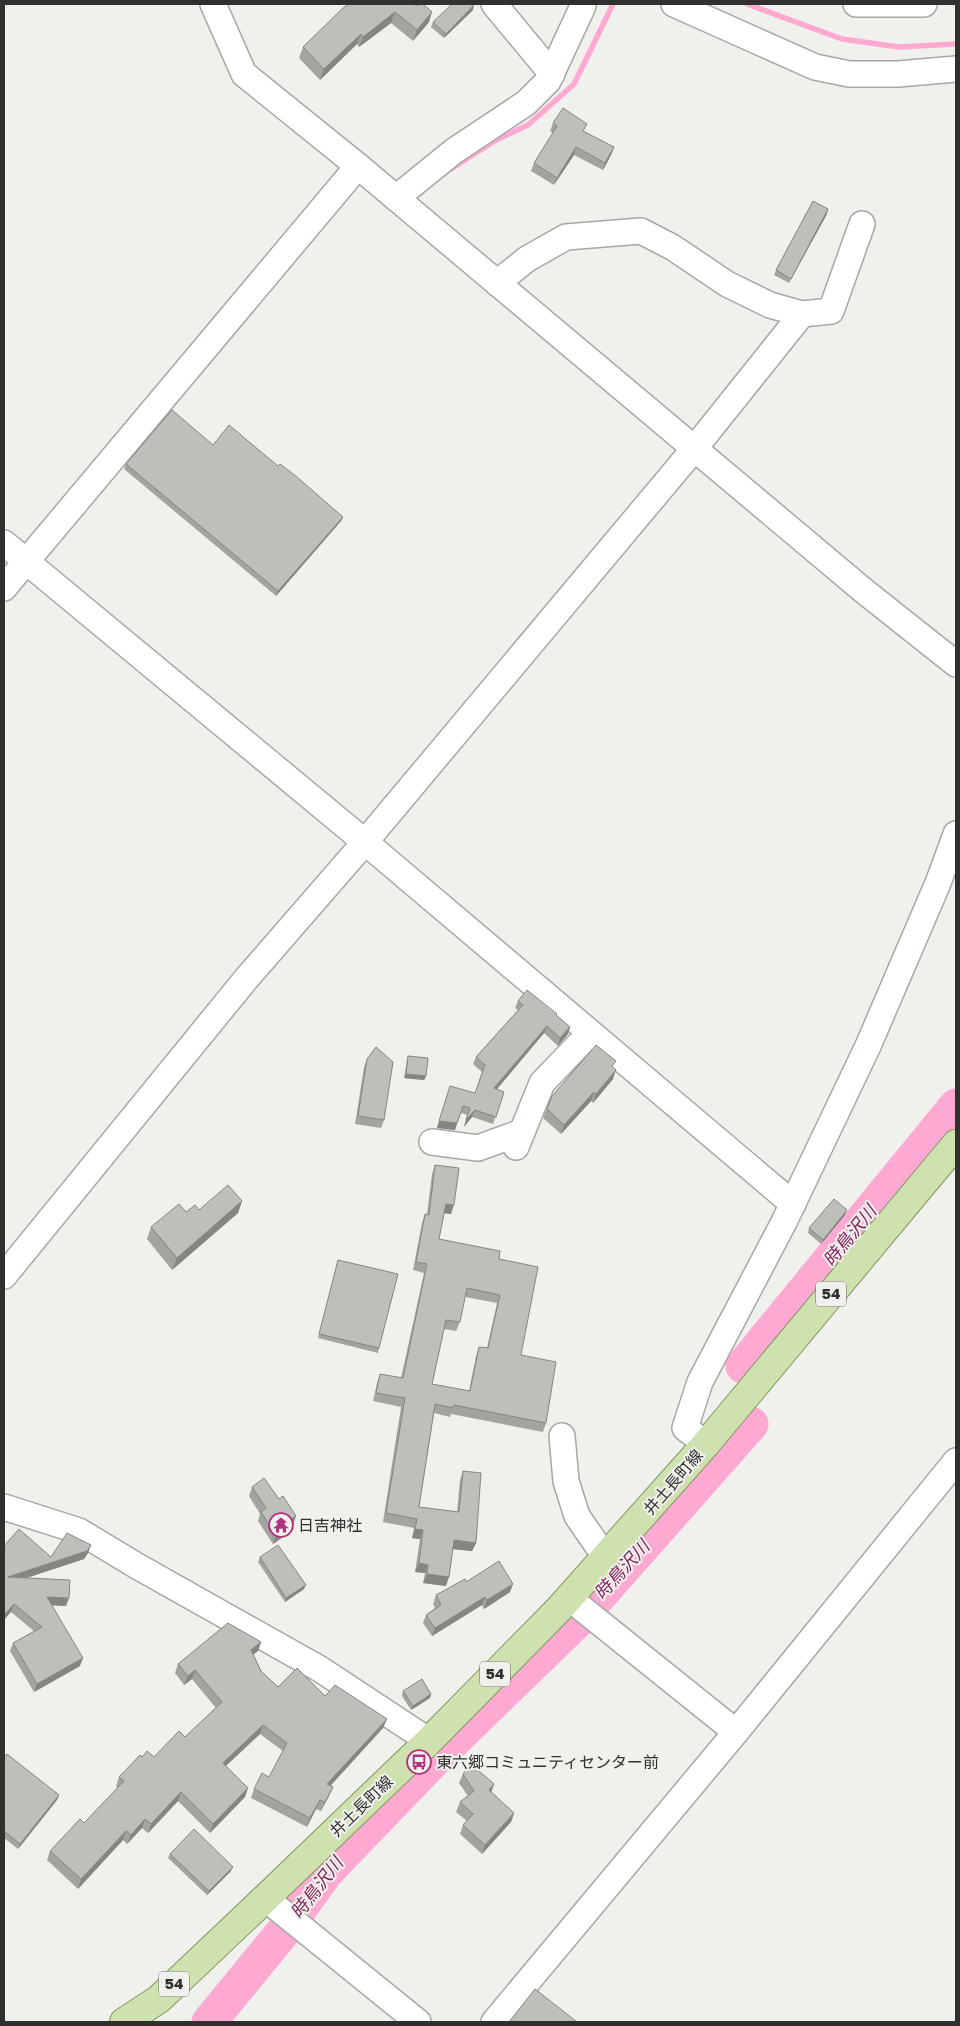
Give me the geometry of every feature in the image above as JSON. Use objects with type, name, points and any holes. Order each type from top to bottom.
[{"type":"main road","name":"井土長町線","points":[[124,2022],[282,1911],[429,1741],[606,1558],[706,1444],[956,1144]]},
{"type":"street","points":[[213,4],[244,74],[358,166],[864,591],[956,664]]},
{"type":"street","points":[[494,4],[552,74]]},
{"type":"street","points":[[674,4],[815,67],[849,74],[898,74],[956,69]]},
{"type":"street","points":[[856,4],[924,4]]},
{"type":"street","points":[[396,198],[454,151],[526,102],[548,82],[583,6]]},
{"type":"street","points":[[4,588],[358,166]]},
{"type":"street","points":[[497,283],[527,259],[566,237],[641,231],[672,247],[727,284],[770,305],[802,314],[831,311],[862,224]]},
{"type":"street","points":[[4,1276],[246,980],[365,842],[694,449],[802,314]]},
{"type":"street","points":[[4,543],[365,842],[793,1204]]},
{"type":"street","points":[[706,1444],[685,1428],[700,1382],[793,1204],[868,1046],[938,882],[956,834]]},
{"type":"street","points":[[432,1142],[478,1148],[518,1140],[542,1082],[590,1033]]},
{"type":"street","points":[[562,1436],[566,1481],[577,1516],[606,1558]]},
{"type":"street","points":[[494,2022],[736,1732],[956,1461]]},
{"type":"street","points":[[4,1507],[79,1531],[137,1566],[320,1669],[429,1741]]},
{"type":"street","points":[[569,1598],[736,1732]]},
{"type":"street","points":[[282,1911],[418,2022]]},
{"type":"building","points":[[349,4],[415,4],[416,6],[423,4],[432,12],[417,30],[395,12],[363,37],[361,34],[324,69],[303,47]]},
{"type":"building","points":[[452,4],[474,5],[446,34],[433,22]]},
{"type":"building","points":[[563,108],[587,124],[583,131],[614,147],[605,163],[576,147],[557,178],[534,163],[557,126],[553,123]]},
{"type":"building","points":[[813,201],[828,209],[791,279],[776,270]]},
{"type":"building","points":[[172,410],[213,445],[229,425],[278,466],[280,464],[297,477],[343,517],[278,591],[126,464]]},
{"type":"building","points":[[527,990],[570,1027],[560,1038],[547,1026],[494,1088],[504,1092],[496,1117],[475,1110],[466,1120],[470,1108],[463,1106],[457,1123],[439,1121],[450,1086],[475,1093],[485,1065],[476,1057],[523,1005],[518,1001]]},
{"type":"building","points":[[596,1045],[616,1061],[612,1066],[616,1070],[596,1094],[594,1092],[564,1125],[547,1109],[552,1096]]},
{"type":"building","points":[[376,1047],[393,1062],[384,1120],[358,1116],[367,1059]]},
{"type":"building","points":[[408,1056],[428,1058],[426,1076],[406,1074]]},
{"type":"building","points":[[435,1165],[459,1168],[454,1205],[446,1204],[439,1239],[500,1251],[499,1259],[538,1267],[521,1355],[556,1362],[546,1423],[454,1405],[453,1408],[435,1404],[419,1507],[459,1512],[463,1471],[481,1473],[476,1543],[454,1540],[449,1577],[427,1574],[428,1565],[419,1563],[423,1530],[415,1529],[417,1519],[386,1513],[405,1398],[376,1393],[380,1374],[403,1378],[427,1264],[416,1262],[425,1214],[429,1215]],"holes":[[[467,1288],[500,1295],[488,1348],[479,1347],[470,1391],[432,1384],[446,1320],[460,1322]]]},
{"type":"building","points":[[228,1185],[242,1201],[177,1258],[151,1227],[179,1204],[186,1212],[195,1205],[199,1210]]},
{"type":"building","points":[[834,1199],[847,1210],[823,1240],[809,1228]]},
{"type":"building","points":[[338,1260],[398,1274],[379,1348],[319,1334]]},
{"type":"building","points":[[264,1478],[279,1499],[283,1496],[296,1516],[291,1519],[293,1523],[276,1535],[261,1512],[266,1508],[252,1487]]},
{"type":"building","points":[[19,1529],[51,1557],[67,1533],[91,1545],[87,1551],[8,1577],[70,1580],[69,1598],[47,1597],[83,1658],[37,1684],[13,1643],[42,1627],[14,1604],[4,1615],[4,1546]]},
{"type":"building","points":[[278,1545],[306,1585],[286,1598],[260,1557]]},
{"type":"building","points":[[499,1561],[513,1584],[487,1600],[485,1597],[435,1628],[426,1615],[441,1605],[436,1595],[465,1579],[466,1582]]},
{"type":"building","points":[[228,1623],[261,1642],[251,1650],[261,1671],[278,1687],[297,1668],[325,1696],[335,1685],[387,1719],[327,1784],[333,1787],[325,1802],[320,1800],[310,1818],[254,1789],[262,1773],[269,1777],[287,1743],[263,1725],[223,1763],[248,1788],[213,1824],[181,1792],[151,1824],[145,1819],[131,1835],[126,1831],[81,1879],[50,1851],[80,1819],[84,1823],[124,1781],[119,1777],[140,1755],[142,1757],[147,1751],[154,1757],[179,1731],[185,1737],[222,1702],[195,1670],[188,1676],[178,1664]]},
{"type":"building","points":[[422,1679],[431,1694],[413,1706],[403,1691]]},
{"type":"building","points":[[7,1754],[59,1795],[20,1844],[4,1831],[4,1757]]},
{"type":"building","points":[[471,1764],[494,1784],[489,1790],[514,1813],[485,1845],[463,1825],[473,1814],[460,1802],[474,1791],[463,1774]]},
{"type":"building","points":[[194,1829],[233,1867],[209,1891],[170,1854]]},
{"type":"building","points":[[535,1989],[577,2022],[509,2022]]},
{"type":"waterway","points":[[451,169],[496,140],[528,125],[574,84],[613,4]]},
{"type":"waterway","points":[[747,4],[842,39],[899,47],[956,44]]},
{"type":"waterway","name":"時鳥沢川","points":[[743,1366],[956,1106]]},
{"type":"waterway","name":"時鳥沢川","points":[[592,1604],[751,1424]]},
{"type":"waterway","name":"時鳥沢川","points":[[444,1750],[579,1619]]},
{"type":"waterway","name":"時鳥沢川","points":[[209,2022],[283,1932],[326,1872],[433,1761]]},
{"type":"place","name":"日吉神社","points":[[281,1525]]},
{"type":"place","name":"東六郷コミュニティセンター前","points":[[419,1762]]}]
